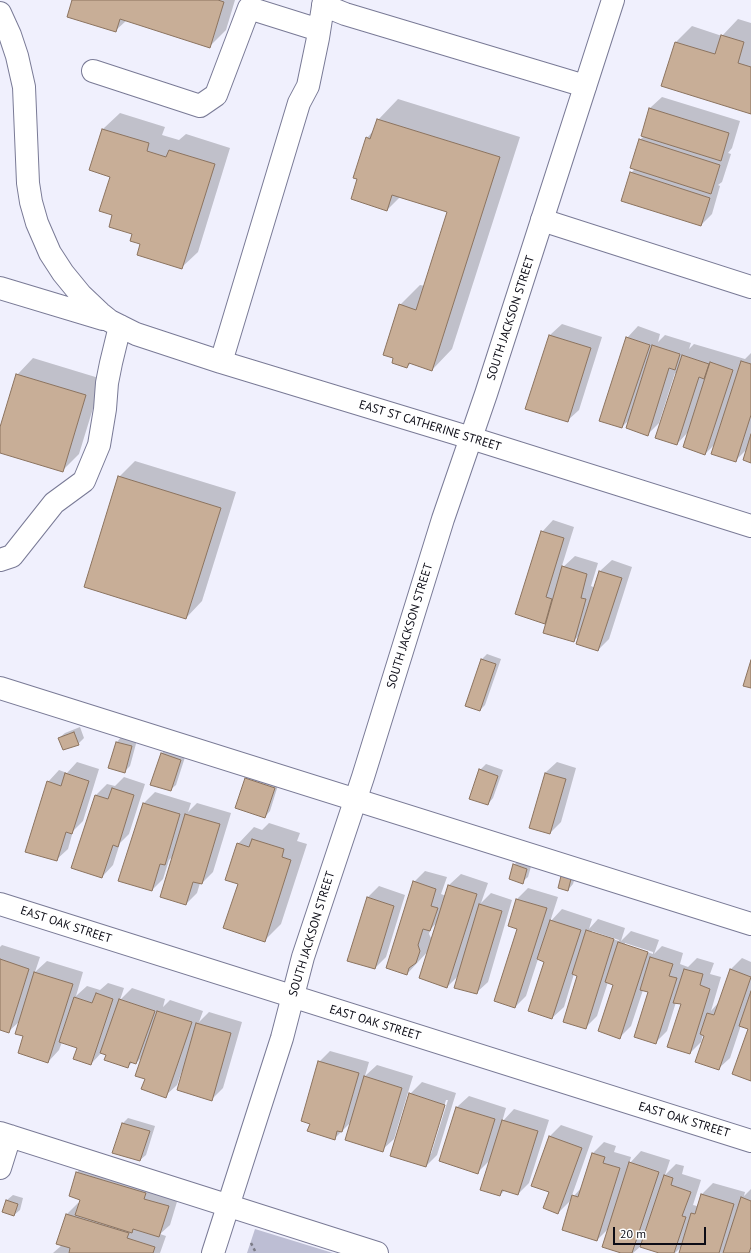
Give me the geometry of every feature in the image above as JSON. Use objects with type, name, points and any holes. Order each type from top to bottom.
[{"type":"main road","name":"SOUTH JACKSON STREET","points":[[213,1253],[282,1038],[303,957],[355,799],[443,519],[489,386],[613,0]]},
{"type":"main road","points":[[221,362],[300,103],[308,86],[323,2],[345,14],[585,86]]},
{"type":"main road","points":[[93,71],[200,106],[216,95],[249,8],[319,30]]},
{"type":"main road","name":"EAST ST CATHERINE STREET","points":[[0,12],[17,56],[24,87],[28,183],[31,202],[37,223],[50,253],[63,273],[81,295],[100,313],[136,334],[221,362],[471,438],[751,526]]},
{"type":"main road","points":[[542,220],[751,288]]},
{"type":"main road","name":"EAST ST CATHERINE STREET","points":[[0,288],[115,323]]},
{"type":"main road","points":[[0,560],[12,556],[54,503],[84,481],[99,446],[115,323]]},
{"type":"main road","points":[[0,688],[751,924]]},
{"type":"main road","name":"EAST OAK STREET","points":[[0,904],[751,1141]]},
{"type":"main road","points":[[0,1168],[5,1134],[378,1253]]},
{"type":"shaded area","points":[[255,1229],[333,1253],[247,1253]]},
{"type":"building","points":[[72,0],[218,0],[224,2],[210,48],[120,19],[116,32],[67,17]]},
{"type":"building","points":[[721,35],[744,42],[738,63],[751,67],[751,114],[661,86],[675,42],[715,54]]},
{"type":"building","points":[[649,108],[729,133],[721,161],[641,136]]},
{"type":"building","points":[[377,119],[500,157],[432,371],[409,363],[407,368],[392,363],[393,358],[383,355],[399,304],[416,310],[447,212],[392,195],[387,211],[351,199],[357,179],[353,178],[366,137],[370,139]]},
{"type":"building","points":[[102,129],[149,143],[147,151],[166,157],[169,150],[215,164],[182,269],[137,255],[140,244],[130,241],[132,234],[109,227],[112,215],[99,211],[110,177],[89,170]]},
{"type":"building","points":[[639,139],[720,165],[711,194],[630,168]]},
{"type":"building","points":[[630,172],[710,198],[701,226],[621,201]]},
{"type":"building","points":[[549,335],[591,348],[568,422],[525,409]]},
{"type":"building","points":[[626,337],[650,345],[622,428],[599,421]]},
{"type":"building","points":[[652,345],[680,354],[675,370],[669,368],[648,436],[626,428]]},
{"type":"building","points":[[682,355],[709,364],[704,379],[699,377],[677,445],[655,438]]},
{"type":"building","points":[[741,361],[751,364],[751,415],[736,462],[711,454]]},
{"type":"building","points":[[710,362],[733,370],[705,455],[683,447]]},
{"type":"building","points":[[16,374],[86,395],[63,472],[0,453],[0,427]]},
{"type":"building","points":[[751,434],[751,463],[743,460]]},
{"type":"building","points":[[118,476],[221,508],[186,619],[84,587]]},
{"type":"building","points":[[541,531],[564,538],[546,597],[552,599],[545,624],[515,614]]},
{"type":"building","points":[[562,566],[587,574],[581,598],[586,599],[574,642],[543,633]]},
{"type":"building","points":[[599,571],[622,578],[598,651],[576,644]]},
{"type":"building","points":[[481,659],[496,664],[480,711],[465,706]]},
{"type":"building","points":[[751,660],[751,688],[743,686]]},
{"type":"building","points":[[74,732],[79,745],[63,750],[58,738]]},
{"type":"building","points":[[116,742],[132,746],[125,773],[108,768]]},
{"type":"building","points":[[161,753],[181,760],[171,791],[150,785]]},
{"type":"building","points":[[479,769],[498,776],[488,805],[469,799]]},
{"type":"building","points":[[65,773],[89,781],[72,834],[66,832],[57,861],[25,852],[47,781],[61,786]]},
{"type":"building","points":[[545,773],[566,779],[550,834],[529,828]]},
{"type":"building","points":[[245,778],[275,788],[265,818],[235,808]]},
{"type":"building","points":[[112,788],[134,795],[118,847],[113,845],[102,878],[71,868],[95,795],[108,799]]},
{"type":"building","points":[[143,803],[180,814],[165,865],[160,864],[152,891],[118,881]]},
{"type":"building","points":[[185,814],[220,824],[202,884],[193,882],[186,905],[160,897]]},
{"type":"building","points":[[252,839],[284,849],[282,857],[291,860],[265,942],[223,928],[238,884],[225,880],[237,843],[249,847]]},
{"type":"building","points":[[513,864],[527,869],[523,884],[509,879]]},
{"type":"building","points":[[561,876],[571,879],[568,891],[558,888]]},
{"type":"building","points":[[413,881],[436,889],[431,906],[438,908],[430,931],[423,929],[418,945],[420,951],[416,963],[409,968],[407,975],[386,968]]},
{"type":"building","points":[[448,885],[477,894],[447,988],[419,978]]},
{"type":"building","points":[[367,897],[394,906],[375,969],[347,961]]},
{"type":"building","points":[[516,899],[547,908],[515,1008],[494,1001],[517,929],[508,926]]},
{"type":"building","points":[[479,904],[502,911],[477,994],[454,988]]},
{"type":"building","points":[[550,920],[581,930],[552,1019],[528,1011],[544,962],[537,959]]},
{"type":"building","points":[[586,930],[614,939],[586,1029],[563,1022],[577,976],[572,974]]},
{"type":"building","points":[[618,942],[648,952],[620,1039],[598,1031],[613,985],[605,982]]},
{"type":"building","points":[[650,957],[673,964],[669,976],[677,978],[656,1044],[634,1037],[648,992],[640,990]]},
{"type":"building","points":[[0,959],[29,969],[9,1033],[0,1030]]},
{"type":"building","points":[[684,969],[703,974],[700,985],[710,989],[690,1054],[667,1047],[681,1004],[673,1003]]},
{"type":"building","points":[[730,969],[751,977],[719,1070],[695,1062],[704,1036],[700,1034],[707,1013],[714,1015]]},
{"type":"building","points":[[34,972],[73,984],[48,1063],[18,1053],[23,1036],[15,1034]]},
{"type":"building","points":[[751,991],[751,1081],[732,1074],[748,1029],[739,1026]]},
{"type":"building","points":[[96,993],[113,999],[91,1065],[73,1059],[77,1048],[59,1042],[74,997],[92,1003]]},
{"type":"building","points":[[119,999],[155,1011],[136,1064],[130,1062],[128,1068],[104,1060],[106,1055],[100,1053]]},
{"type":"building","points":[[157,1011],[192,1022],[166,1098],[141,1089],[145,1079],[135,1076]]},
{"type":"building","points":[[196,1023],[231,1033],[212,1101],[177,1090]]},
{"type":"building","points":[[318,1061],[359,1073],[342,1132],[337,1131],[335,1140],[307,1131],[310,1124],[301,1121]]},
{"type":"building","points":[[364,1076],[402,1088],[383,1152],[345,1140]]},
{"type":"building","points":[[409,1093],[445,1105],[426,1167],[390,1156]]},
{"type":"building","points":[[456,1107],[495,1119],[478,1174],[439,1161]]},
{"type":"building","points":[[502,1120],[538,1131],[518,1195],[502,1190],[500,1196],[480,1190]]},
{"type":"building","points":[[122,1123],[150,1131],[140,1161],[112,1153]]},
{"type":"building","points":[[549,1136],[582,1148],[558,1214],[543,1208],[549,1192],[531,1186]]},
{"type":"building","points":[[592,1153],[605,1157],[603,1163],[620,1168],[597,1241],[562,1230],[572,1195],[578,1197]]},
{"type":"building","points":[[629,1162],[659,1172],[632,1253],[621,1253],[602,1247]]},
{"type":"building","points":[[76,1172],[146,1193],[144,1199],[169,1206],[159,1237],[133,1229],[132,1233],[75,1215],[80,1200],[69,1196]]},
{"type":"building","points":[[664,1175],[673,1178],[671,1185],[691,1192],[682,1216],[686,1217],[674,1253],[659,1253],[640,1247]]},
{"type":"building","points":[[701,1194],[734,1204],[719,1253],[679,1253],[691,1213],[695,1214]]},
{"type":"building","points":[[741,1197],[751,1201],[751,1247],[749,1253],[723,1253]]},
{"type":"building","points":[[6,1200],[18,1204],[14,1216],[2,1212]]},
{"type":"building","points":[[66,1214],[129,1233],[127,1238],[155,1247],[153,1253],[69,1253],[70,1248],[56,1244]]}]
